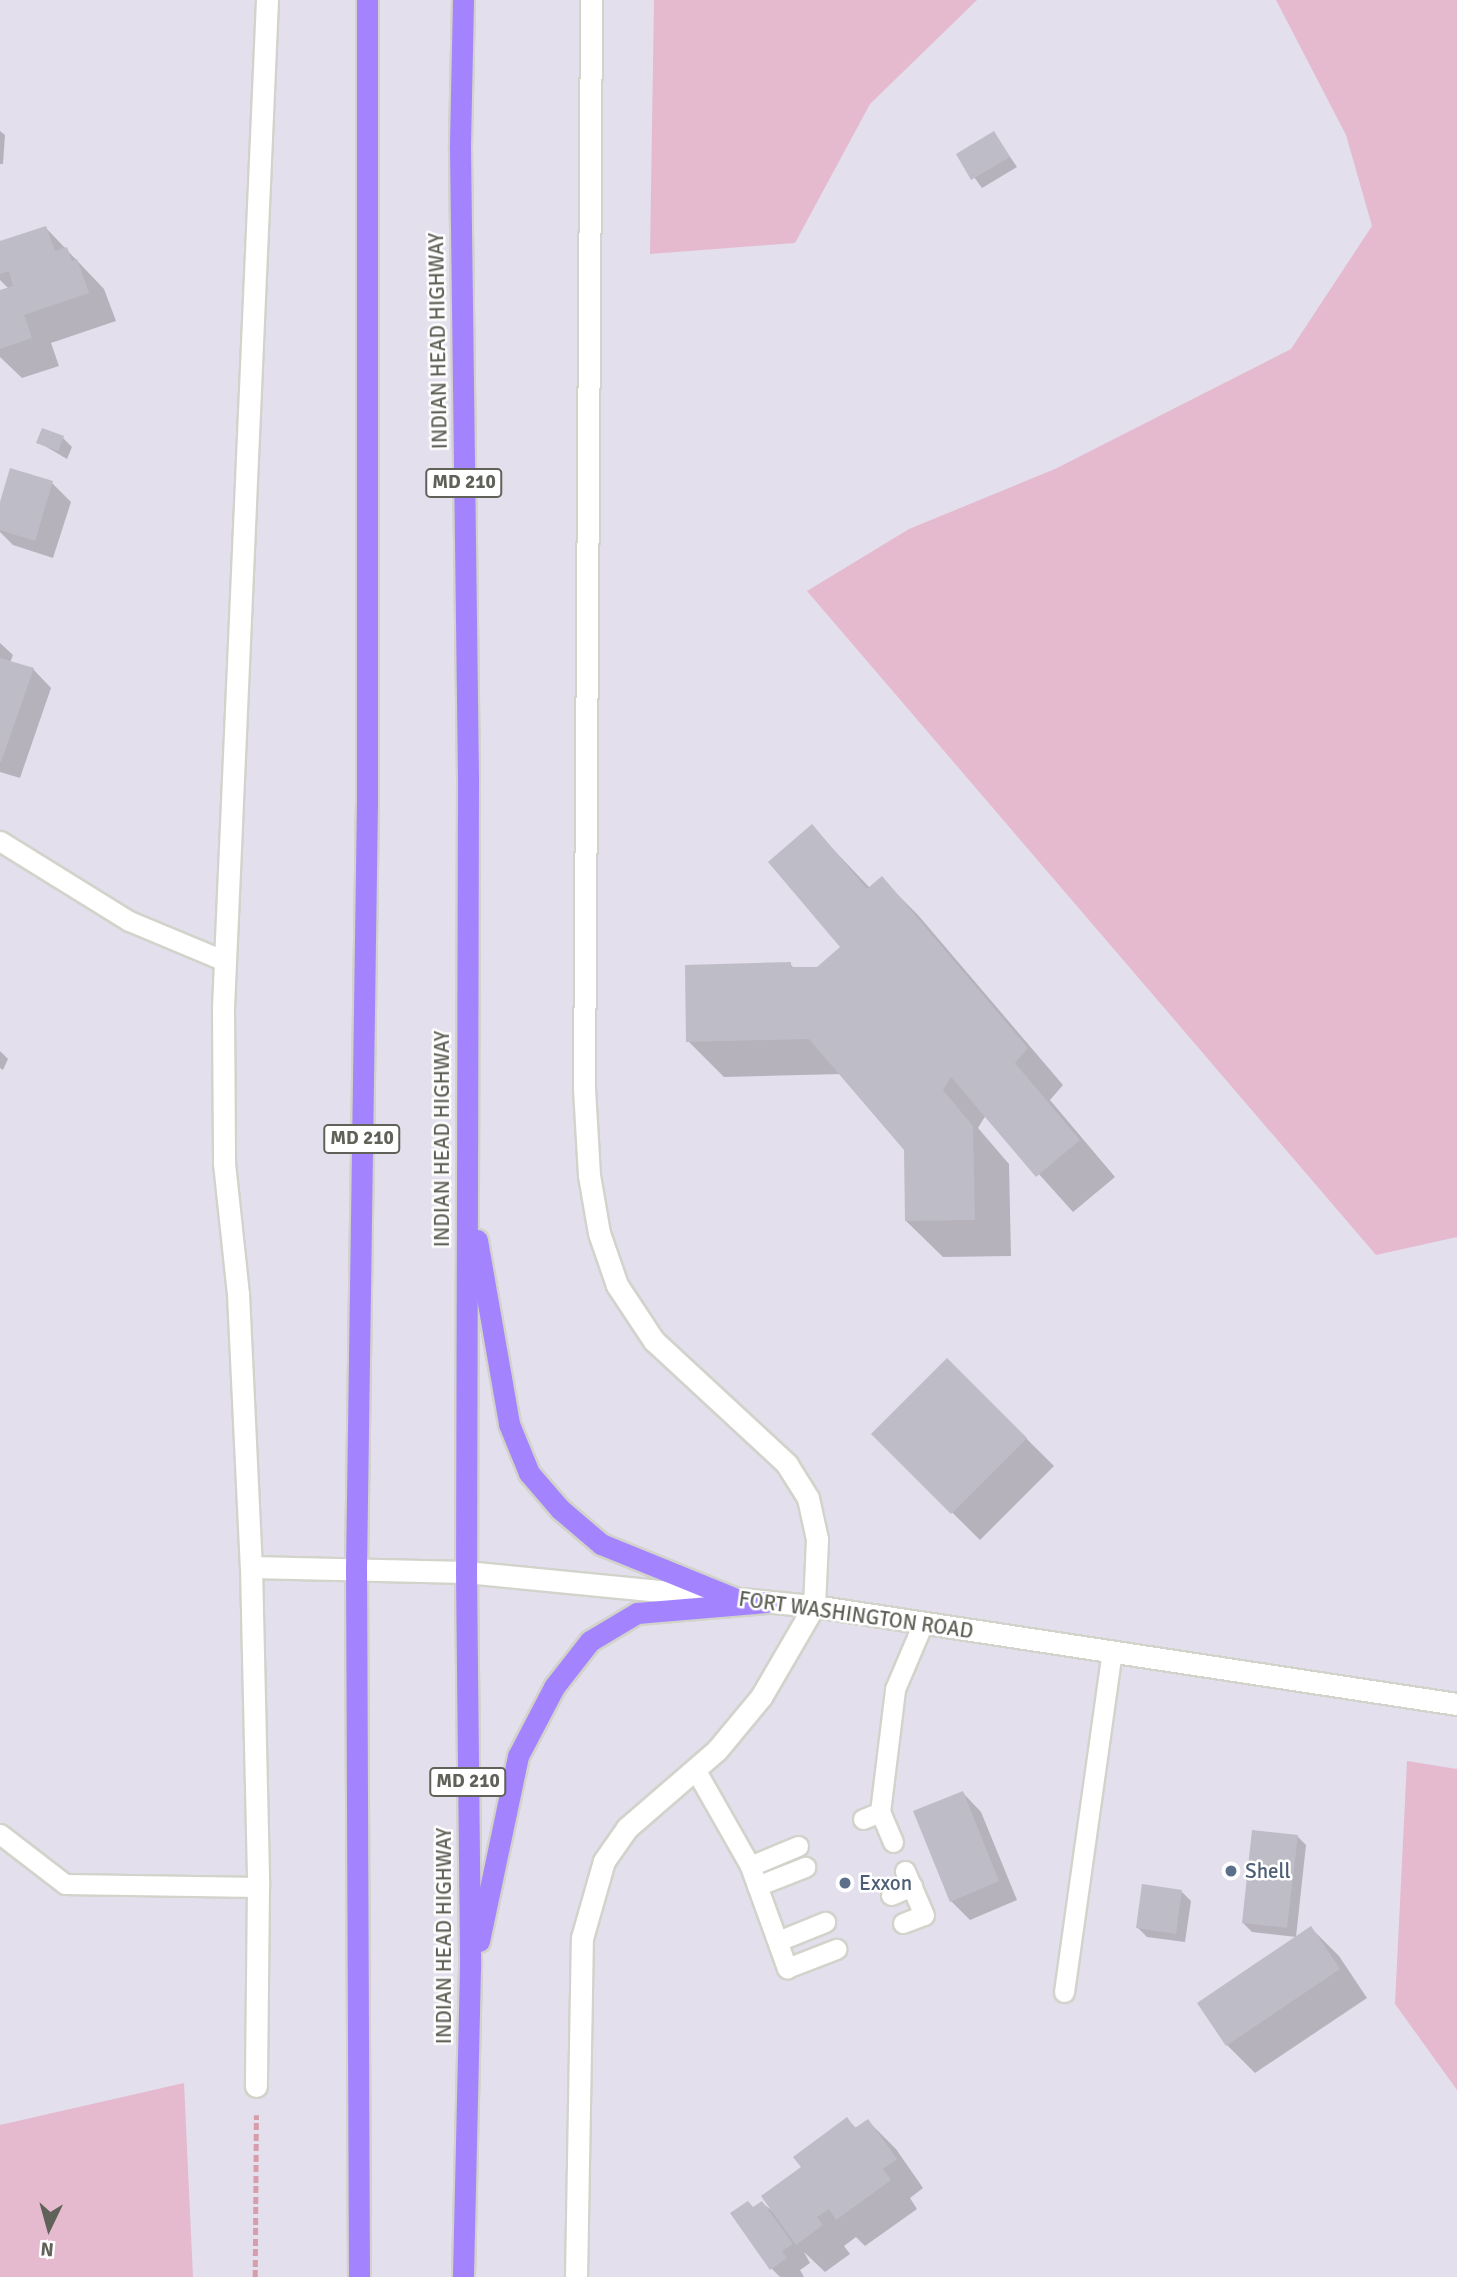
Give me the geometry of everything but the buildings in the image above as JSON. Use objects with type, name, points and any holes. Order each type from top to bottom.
[{"type":"highway","name":"MD 210","points":[[359,2277],[356,1569],[367,805],[367,0]]},
{"type":"highway","name":"INDIAN HEAD HIGHWAY","points":[[463,0],[466,1572],[470,1991],[463,2277]]},
{"type":"highway","points":[[467,1184],[509,1424],[529,1473],[560,1509],[601,1544],[734,1598]]},
{"type":"highway","points":[[470,1991],[517,1756],[554,1688],[590,1641],[637,1613],[768,1602]]},
{"type":"street","points":[[256,2086],[258,1887],[251,1567],[238,1294],[224,1163],[225,961],[267,0]]},
{"type":"street","points":[[576,2277],[582,1938],[604,1861],[627,1828],[717,1750],[761,1698],[814,1606],[817,1539],[808,1498],[787,1464],[654,1341],[617,1285],[599,1233],[589,1175],[584,1088],[591,0]]},
{"type":"street","name":"FORT WASHINGTON ROAD","points":[[251,1567],[466,1572],[814,1606],[1457,1704]]},
{"type":"lane","points":[[0,841],[129,921],[225,961]]},
{"type":"lane","points":[[885,1838],[872,1816],[895,1689],[923,1623]]},
{"type":"lane","points":[[1064,1992],[1112,1652]]},
{"type":"lane","points":[[695,1769],[750,1866],[787,1968],[836,1949]]},
{"type":"lane","points":[[0,1834],[65,1884],[258,1887]]},
{"type":"lane","points":[[750,1866],[798,1846]]},
{"type":"lane","points":[[757,1886],[805,1867]]},
{"type":"lane","points":[[891,1895],[909,1878],[924,1915],[903,1923]]},
{"type":"lane","points":[[778,1941],[825,1922]]},
{"type":"path","points":[[255,2277],[256,2086]]},
{"type":"shaded area","points":[[654,0],[977,0],[870,104],[795,243],[650,254]]},
{"type":"shaded area","points":[[1276,0],[1457,0],[1457,1237],[1376,1255],[807,591],[909,529],[1055,469],[1291,349],[1372,226],[1346,135]]},
{"type":"shaded area","points":[[1407,1761],[1457,1769],[1457,2090],[1395,2004]]},
{"type":"shaded area","points":[[184,2083],[193,2277],[0,2277],[0,2125]]},
{"type":"place","name":"Shell","points":[[1231,1871]]},
{"type":"place","name":"Exxon","points":[[845,1883]]}]
